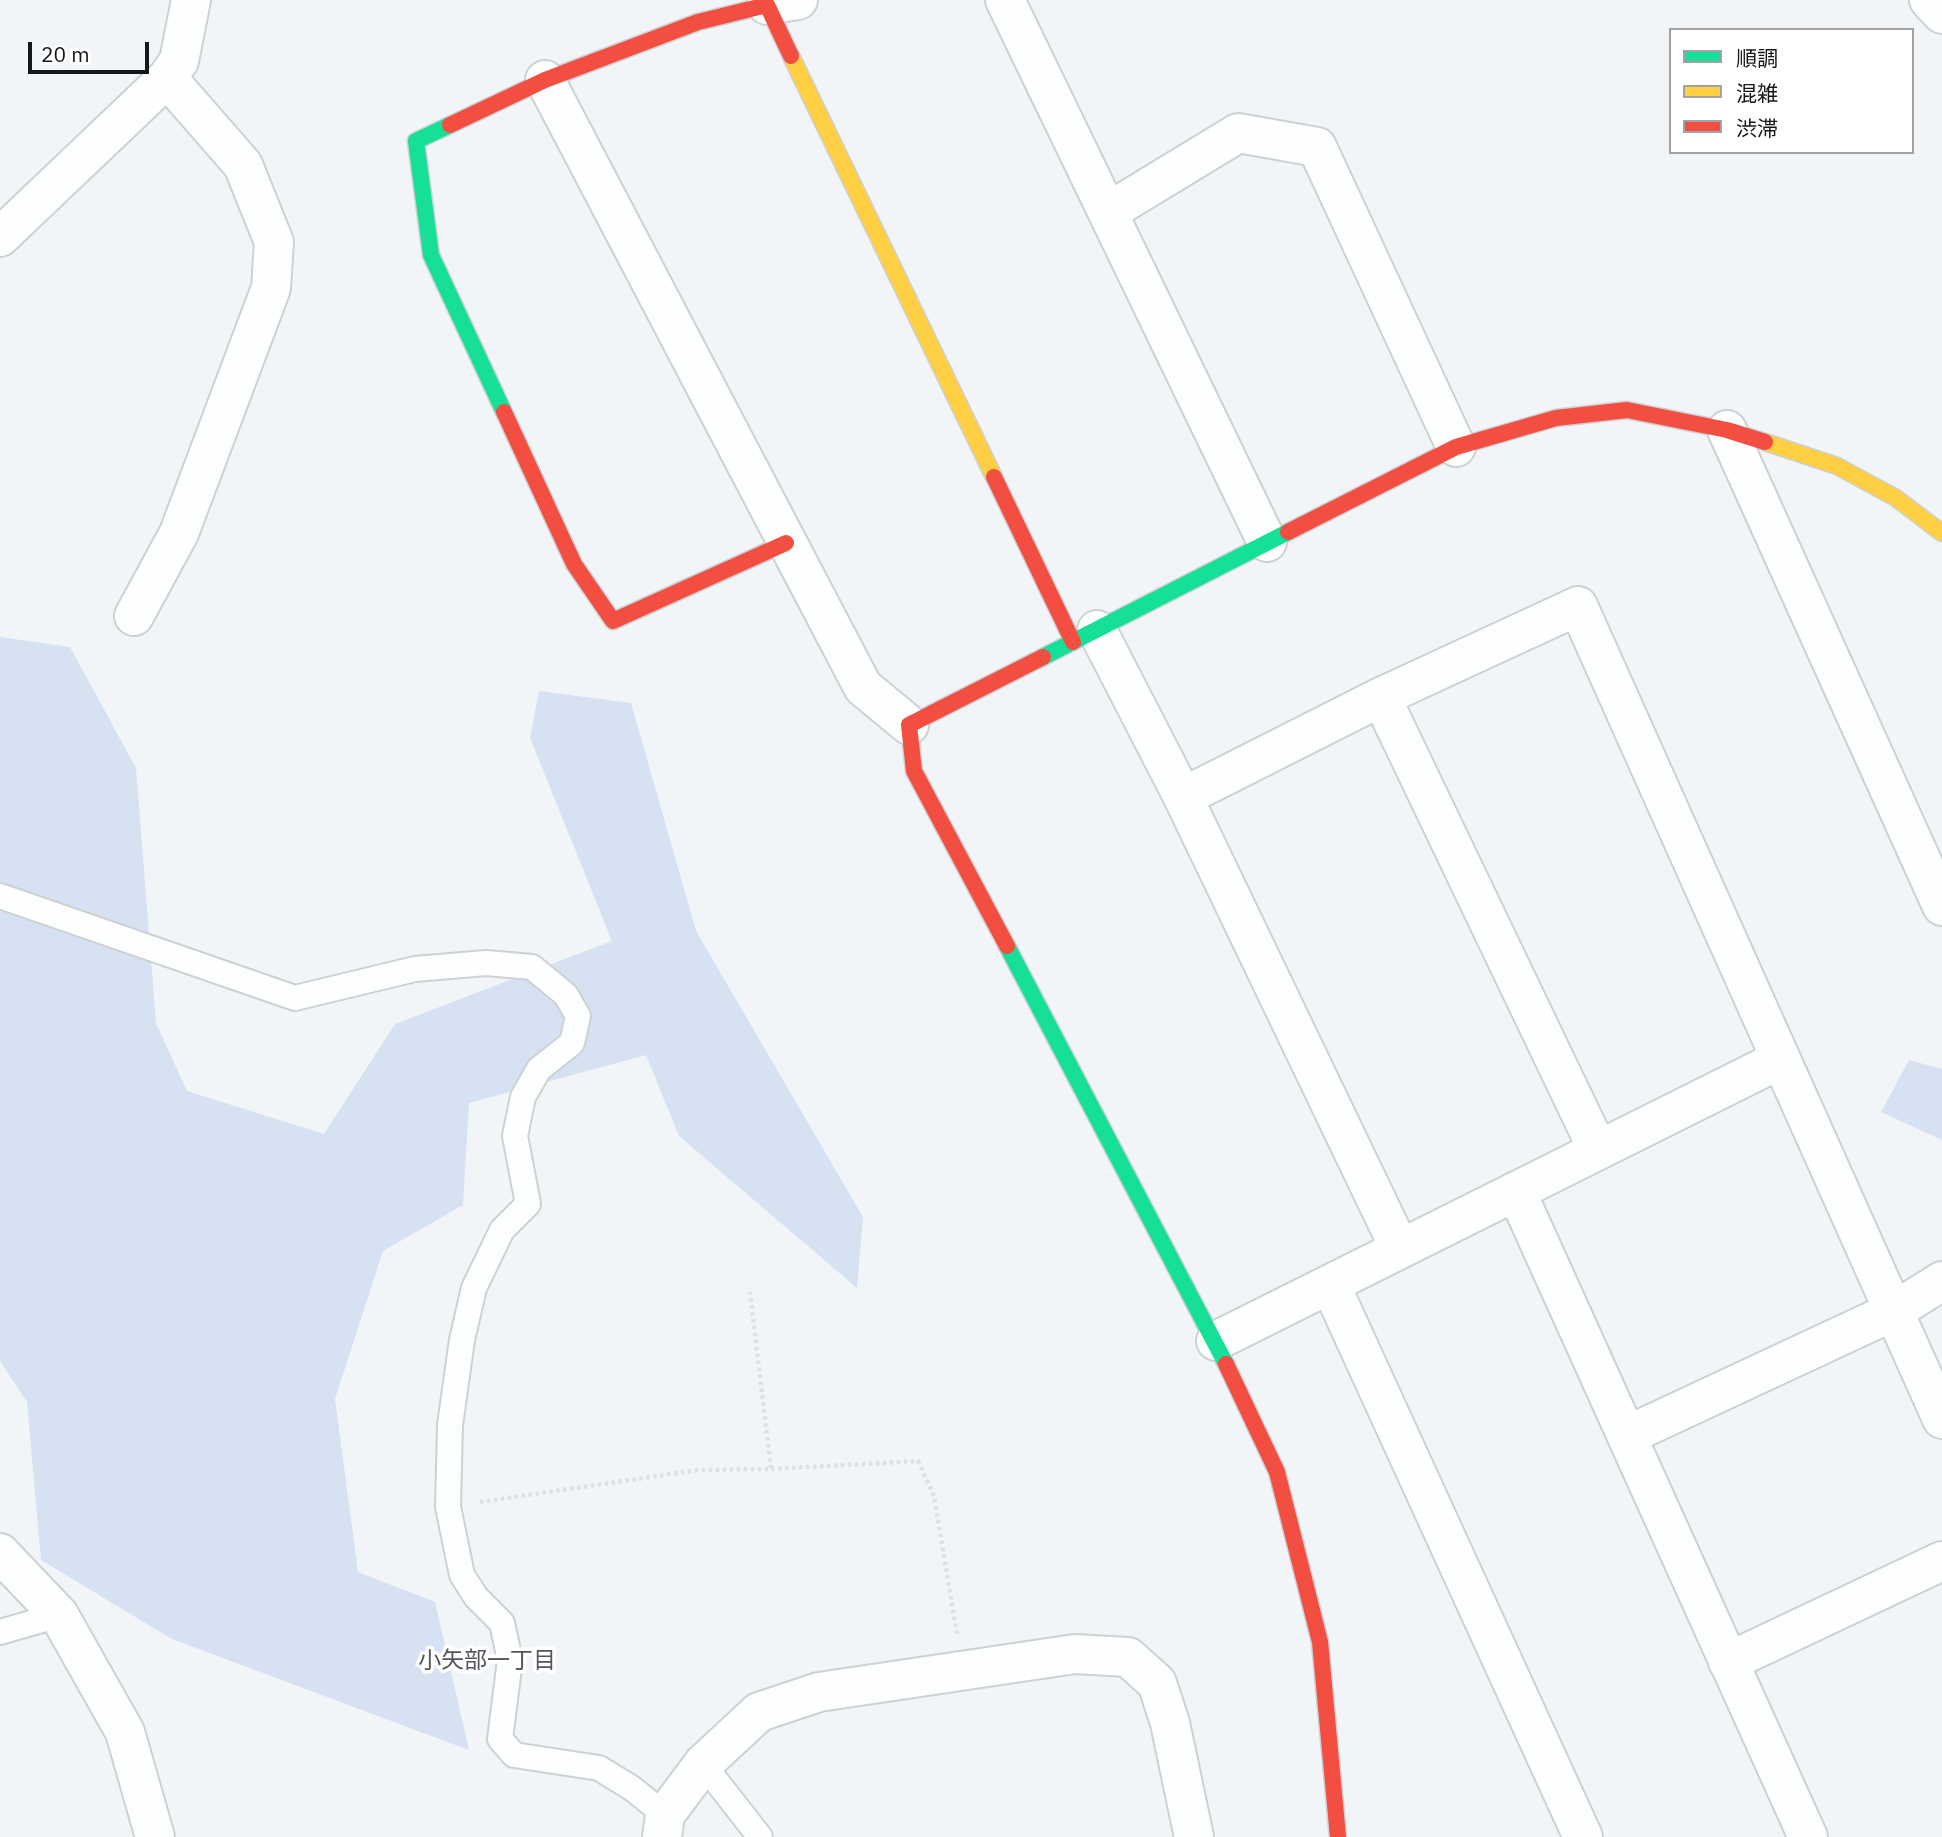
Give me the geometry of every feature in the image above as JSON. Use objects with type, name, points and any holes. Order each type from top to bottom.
[{"type":"street","points":[[2,231],[167,78],[180,61],[191,0]]},
{"type":"street","points":[[1005,0],[1267,542]]},
{"type":"street","points":[[1929,0],[1942,14]]},
{"type":"street","points":[[786,543],[613,621],[574,565],[431,255],[416,141],[545,80],[698,22],[783,3],[1085,636],[1183,797],[1400,1249]]},
{"type":"street","points":[[134,616],[179,533],[271,288],[274,242],[243,164],[167,78]]},
{"type":"street","points":[[545,80],[863,687],[909,725],[914,771],[1216,1341],[1277,1472],[1320,1642],[1338,1837]]},
{"type":"street","points":[[1108,212],[1238,133],[1317,147],[1456,447]]},
{"type":"street","points":[[909,725],[1456,447],[1556,418],[1627,410],[1727,430],[1837,466],[1896,498],[1942,533]]},
{"type":"street","points":[[1727,430],[1942,906]]},
{"type":"street","points":[[1183,797],[1381,697],[1578,606],[1942,1419]]},
{"type":"street","points":[[1381,697],[1598,1150]]},
{"type":"street","points":[[1216,1341],[1781,1059]]},
{"type":"street","points":[[1516,1191],[1808,1837]]},
{"type":"street","points":[[1628,1435],[1894,1311],[1942,1281]]},
{"type":"street","points":[[1330,1284],[1583,1837]]},
{"type":"street","points":[[0,1553],[59,1615],[125,1732],[155,1837]]},
{"type":"street","points":[[1728,1662],[1942,1561]]},
{"type":"street","points":[[664,1826],[703,1764],[759,1713],[818,1692],[1075,1654],[1128,1657],[1157,1683],[1170,1723],[1194,1837]]},
{"type":"lane","points":[[0,896],[71,923],[295,998],[415,968],[486,963],[532,967],[566,995],[578,1016],[572,1043],[539,1069],[523,1097],[515,1136],[528,1204],[502,1230],[474,1288],[462,1340],[450,1425],[448,1507],[462,1575],[476,1597],[502,1623],[510,1660],[499,1739],[514,1755],[599,1768],[633,1789],[664,1826]]},
{"type":"lane","points":[[0,1632],[59,1615]]},
{"type":"lane","points":[[703,1764],[760,1837]]},
{"type":"path","points":[[750,1292],[771,1469]]},
{"type":"path","points":[[448,1507],[698,1470],[919,1461],[934,1496],[962,1669]]},
{"type":"shaded area","points":[[0,637],[70,647],[136,768],[156,1023],[187,1091],[324,1134],[395,1024],[612,941],[530,738],[539,691],[631,703],[696,931],[863,1217],[857,1288],[679,1136],[646,1055],[469,1103],[463,1205],[383,1251],[335,1399],[358,1572],[435,1602],[469,1750],[172,1639],[41,1560],[27,1402],[0,1361]]},
{"type":"shaded area","points":[[1909,1060],[1942,1069],[1942,1140],[1881,1112]]},
{"type":"traffic: fast","points":[[450,125],[416,141],[431,255],[504,412]]},
{"type":"traffic: fast","points":[[1043,657],[1288,532]]},
{"type":"traffic: fast","points":[[1007,946],[1226,1364]]},
{"type":"traffic: slow","points":[[791,56],[994,477]]},
{"type":"traffic: slow","points":[[1765,442],[1837,466],[1896,498],[1942,533]]},
{"type":"traffic: jam","points":[[450,125],[545,80],[698,22],[767,5],[791,56]]},
{"type":"traffic: jam","points":[[1288,532],[1456,447],[1556,418],[1627,410],[1727,430],[1765,442]]},
{"type":"traffic: jam","points":[[504,412],[574,564],[613,621],[786,543]]},
{"type":"traffic: jam","points":[[994,477],[1073,642]]},
{"type":"traffic: jam","points":[[1007,946],[914,771],[909,725],[1043,657]]},
{"type":"traffic: jam","points":[[1226,1364],[1277,1472],[1320,1642],[1338,1837]]},
{"type":"district","name":"小矢部一丁目","points":[[487,1661]]}]
